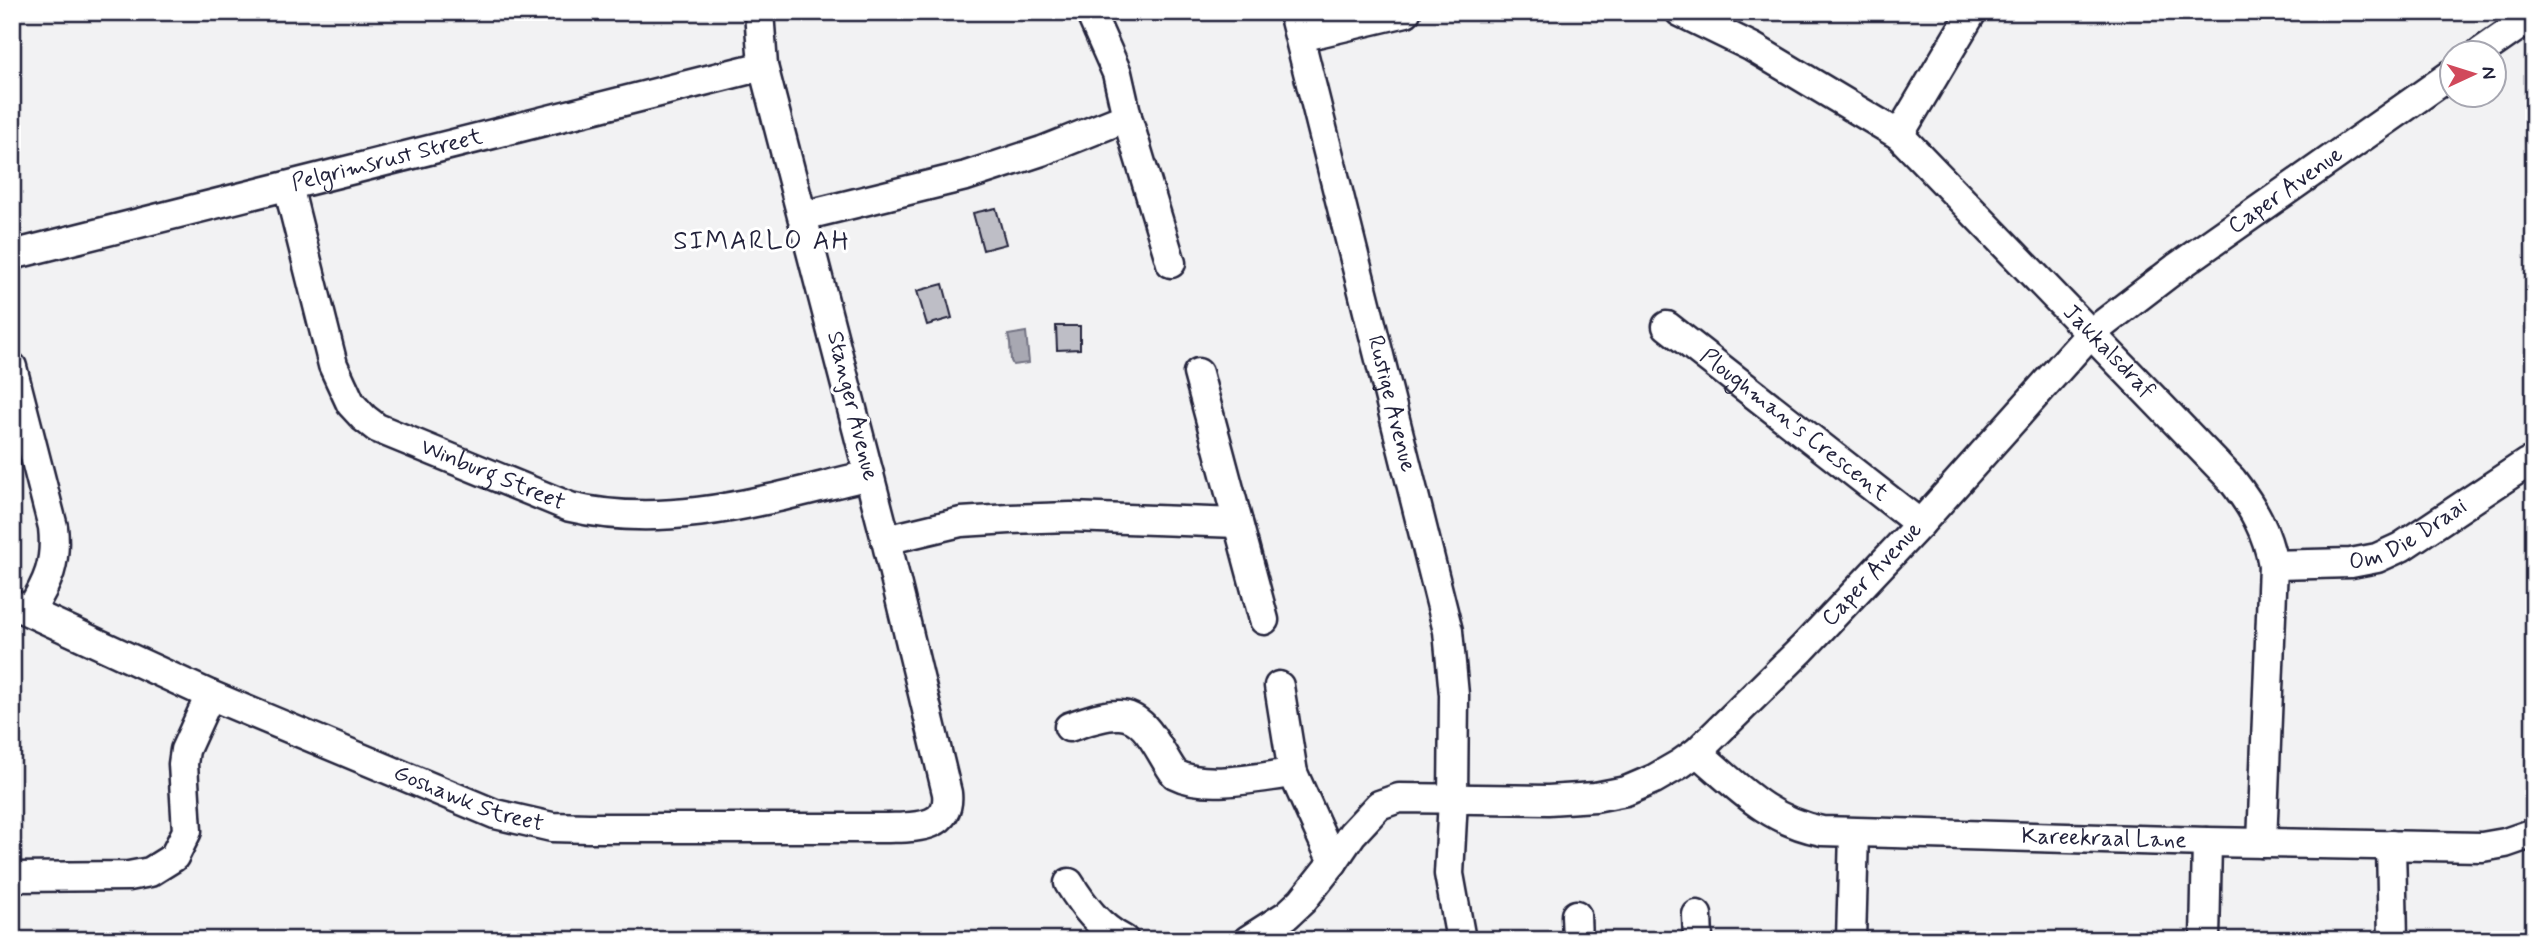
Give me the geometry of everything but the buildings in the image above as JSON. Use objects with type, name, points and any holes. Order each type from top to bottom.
[{"type":"street","name":"Stanger Avenue","points":[[759,12],[763,66],[886,540],[948,801]]},
{"type":"street","points":[[1090,12],[1110,51],[1117,72],[1127,117],[1171,263]]},
{"type":"street","points":[[1297,25],[1406,12]]},
{"type":"street","name":"Jakkalsdraf","points":[[1680,12],[1752,47],[1899,135],[2232,480],[2260,520],[2273,565],[2262,843]]},
{"type":"street","points":[[1899,135],[1972,12]]},
{"type":"street","points":[[2501,38],[2534,15]]},
{"type":"street","name":"Rustige Avenue","points":[[1297,25],[1448,631],[1454,695],[1449,874],[1461,940]]},
{"type":"street","name":"Pelgrimsrust Street","points":[[12,255],[763,66]]},
{"type":"street","name":"Caper Avenue","points":[[1248,940],[1287,915],[1302,901],[1352,834],[1379,805],[1399,798],[1548,800],[1595,797],[1626,791],[1654,779],[1697,752],[1802,649],[1920,524],[2090,334],[2187,260],[2438,84]]},
{"type":"street","points":[[803,216],[966,176],[1042,151],[1127,117]]},
{"type":"street","name":"Winburg Street","points":[[288,186],[337,375],[351,404],[363,418],[377,428],[570,507],[617,516],[667,516],[708,512],[869,475]]},
{"type":"street","name":"Ploughman's Crescent","points":[[1667,326],[1920,524]]},
{"type":"street","points":[[12,366],[55,544],[50,576],[21,608]]},
{"type":"street","points":[[1198,373],[1264,620]]},
{"type":"street","name":"Om Die Draai","points":[[2273,565],[2351,563],[2377,558],[2401,547],[2528,463]]},
{"type":"street","points":[[886,540],[961,522],[1010,519],[1071,517],[1238,523]]},
{"type":"street","name":"Goshawk Street","points":[[21,608],[210,695],[495,814],[540,825],[589,828],[911,827],[938,819],[948,801]]},
{"type":"street","points":[[1279,686],[1293,773],[1333,862]]},
{"type":"street","points":[[12,877],[129,876],[150,872],[174,857],[187,831],[183,764],[185,750],[210,695]]},
{"type":"street","points":[[1069,727],[1117,715],[1134,719],[1143,726],[1175,774],[1184,778],[1210,782],[1293,773]]},
{"type":"street","name":"Kareekraal Lane","points":[[1697,752],[1778,817],[1798,827],[1854,833],[2482,847],[2505,843],[2534,833]]},
{"type":"street","points":[[1851,940],[1854,833]]},
{"type":"street","points":[[2205,940],[2207,842]]},
{"type":"street","points":[[2391,845],[2393,940]]},
{"type":"street","points":[[1069,883],[1084,908],[1124,940]]},
{"type":"shaded area","points":[[1026,332],[1029,363],[1013,365],[1008,335]]},
{"type":"district","name":"SIMARLO AH","points":[[762,242]]}]
